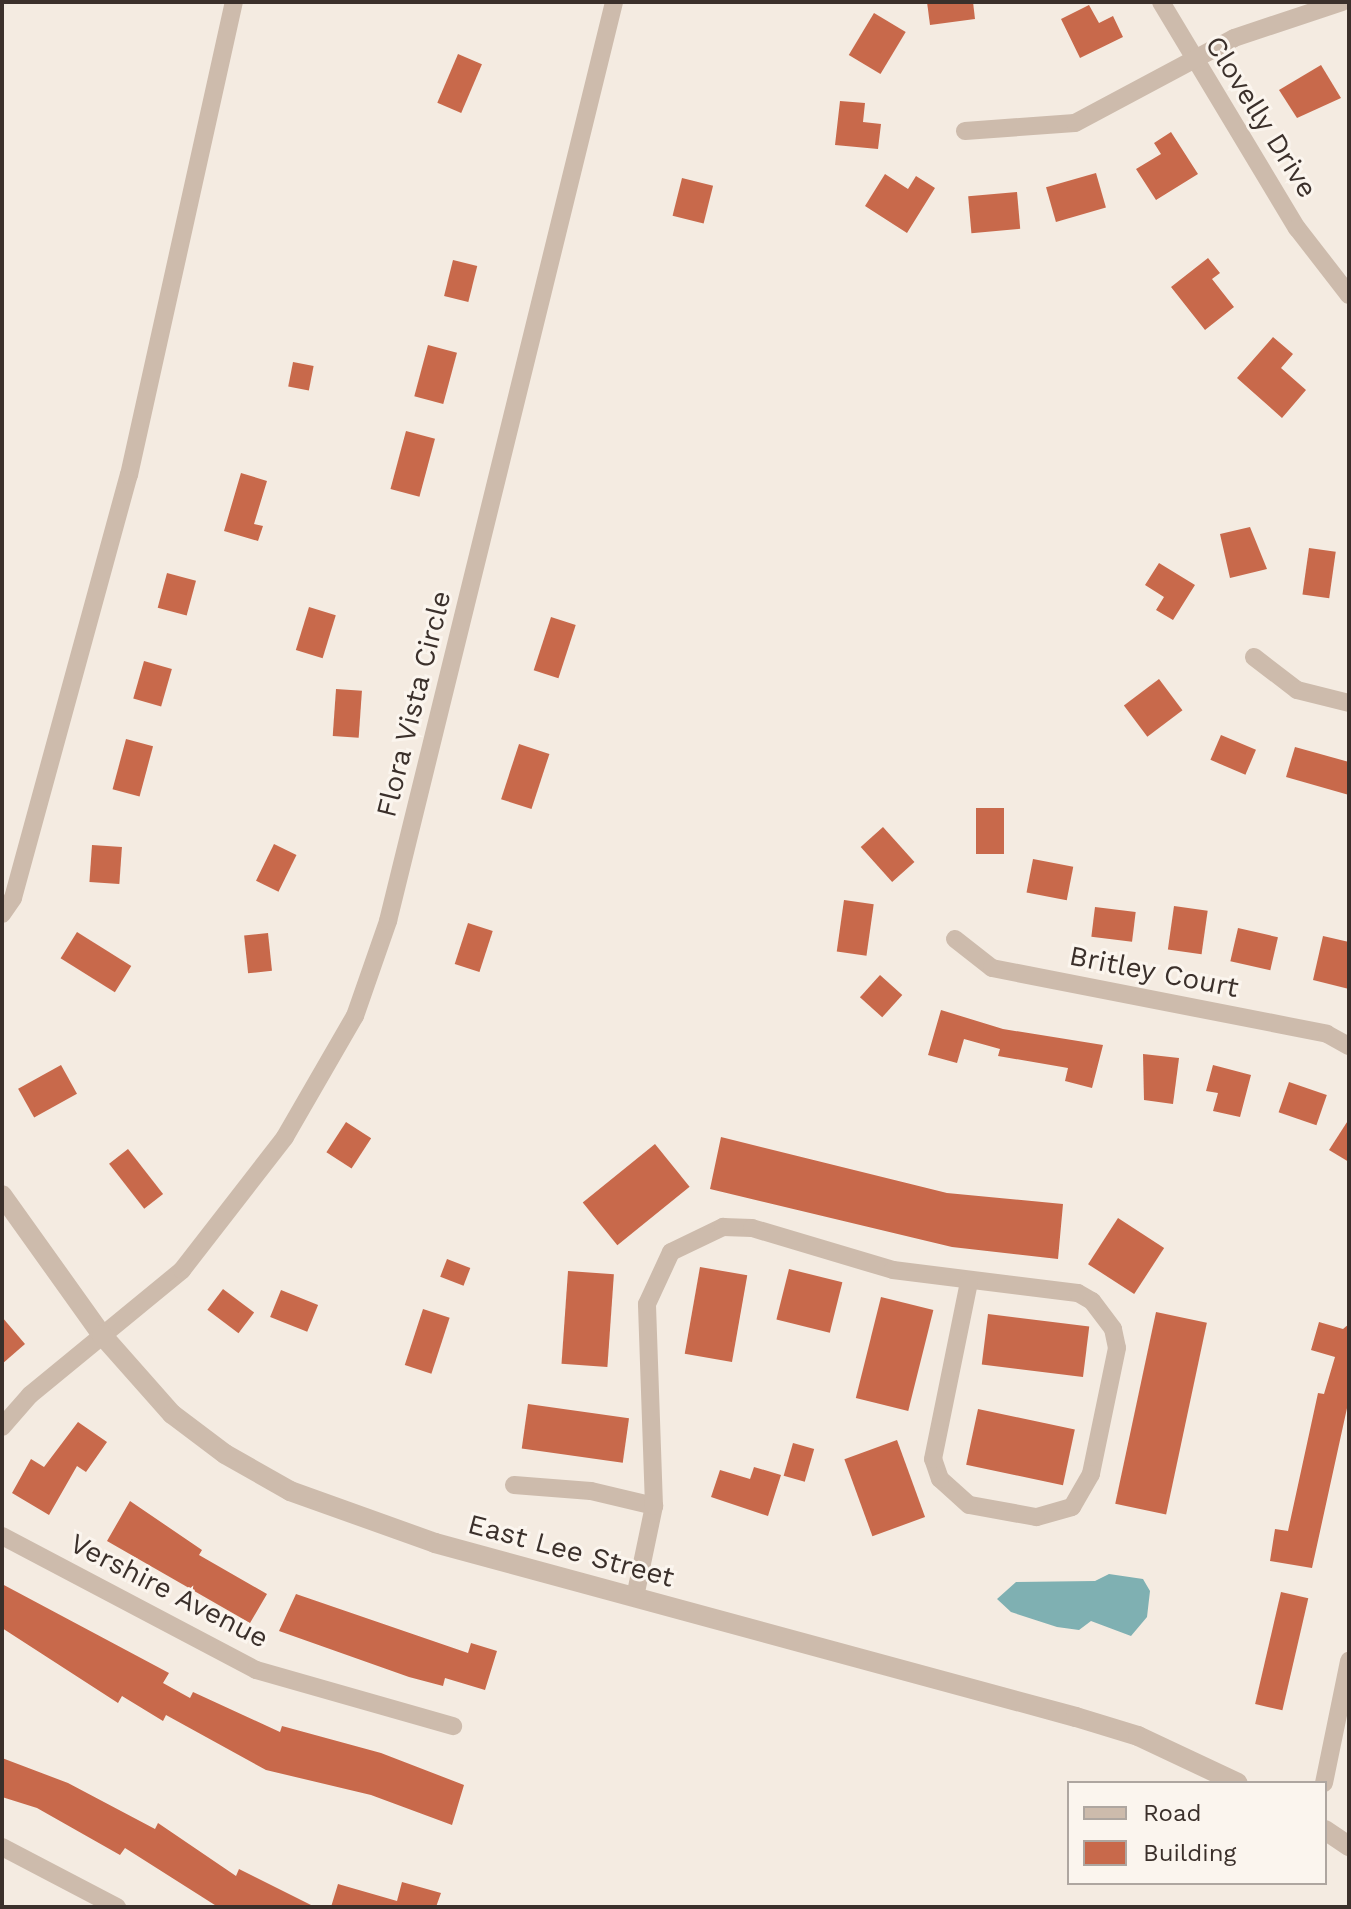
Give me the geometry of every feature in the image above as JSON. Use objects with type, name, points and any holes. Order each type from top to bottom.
[{"type":"street","points":[[2,914],[13,898],[129,475],[234,2]]},
{"type":"street","name":"Flora Vista Circle","points":[[2,1427],[30,1395],[182,1270],[230,1212],[285,1137],[355,1016],[388,921],[614,2]]},
{"type":"street","name":"Clovelly Drive","points":[[1161,2],[1193,62],[1297,228],[1349,295]]},
{"type":"street","points":[[965,131],[1075,123],[1234,38],[1342,2]]},
{"type":"street","points":[[1254,657],[1297,690],[1349,703]]},
{"type":"street","name":"Britley Court","points":[[955,939],[992,968],[1327,1034],[1349,1046]]},
{"type":"street","name":"East Lee Street","points":[[2,1195],[102,1335],[172,1414],[225,1454],[290,1491],[435,1543],[1138,1736],[1234,1781]]},
{"type":"street","points":[[635,1597],[654,1506],[647,1304],[671,1252],[696,1235],[752,1228],[893,1270],[969,1282],[1078,1293],[1113,1329],[1113,1376],[1091,1474],[1083,1494],[1056,1516],[969,1505],[940,1479],[933,1459],[969,1282]]},
{"type":"street","points":[[514,1485],[591,1491],[654,1506]]},
{"type":"street","name":"Vershire Avenue","points":[[2,1536],[256,1670],[453,1726]]},
{"type":"street","points":[[1324,1781],[1349,1661]]},
{"type":"street","points":[[1327,1831],[1349,1846]]},
{"type":"street","points":[[2,1847],[117,1907]]},
{"type":"water","points":[[1109,1574],[1143,1579],[1150,1591],[1147,1617],[1131,1636],[1091,1621],[1079,1630],[1057,1627],[1011,1612],[997,1599],[1016,1582],[1095,1581]]},
{"type":"building","points":[[927,2],[973,2],[975,19],[930,25]]},
{"type":"building","points":[[1089,5],[1099,23],[1113,16],[1123,37],[1080,58],[1061,19]]},
{"type":"building","points":[[874,13],[906,32],[880,74],[849,55]]},
{"type":"building","points":[[458,54],[482,64],[461,113],[437,103]]},
{"type":"building","points":[[1321,65],[1341,98],[1297,118],[1279,90]]},
{"type":"building","points":[[840,101],[865,103],[863,122],[881,124],[878,149],[835,145]]},
{"type":"building","points":[[1171,132],[1198,174],[1156,200],[1136,169],[1161,154],[1154,143]]},
{"type":"building","points":[[1096,173],[1106,208],[1056,222],[1046,187]]},
{"type":"building","points":[[885,174],[908,189],[916,176],[935,188],[907,233],[865,206]]},
{"type":"building","points":[[682,178],[713,186],[704,224],[673,216]]},
{"type":"building","points":[[1017,192],[1020,229],[971,233],[968,196]]},
{"type":"building","points":[[1208,258],[1220,273],[1212,279],[1234,307],[1205,330],[1171,287]]},
{"type":"building","points":[[453,260],[477,266],[468,302],[444,296]]},
{"type":"building","points":[[1273,337],[1293,354],[1281,368],[1306,390],[1282,418],[1237,378]]},
{"type":"building","points":[[428,345],[457,353],[443,404],[414,396]]},
{"type":"building","points":[[293,362],[314,366],[309,391],[288,387]]},
{"type":"building","points":[[406,431],[435,439],[419,497],[390,489]]},
{"type":"building","points":[[241,473],[267,481],[254,524],[263,526],[258,541],[224,531]]},
{"type":"building","points":[[1250,527],[1267,569],[1230,578],[1220,534]]},
{"type":"building","points":[[1309,548],[1336,552],[1329,598],[1302,595]]},
{"type":"building","points":[[1159,563],[1195,585],[1173,620],[1156,610],[1164,597],[1145,585]]},
{"type":"building","points":[[167,573],[196,581],[187,616],[158,608]]},
{"type":"building","points":[[309,607],[336,615],[323,658],[296,650]]},
{"type":"building","points":[[551,617],[576,625],[558,678],[534,670]]},
{"type":"building","points":[[144,661],[172,669],[161,706],[133,698]]},
{"type":"building","points":[[1159,679],[1182,710],[1147,737],[1124,705]]},
{"type":"building","points":[[336,689],[362,691],[359,738],[333,736]]},
{"type":"building","points":[[1221,735],[1256,750],[1245,775],[1210,760]]},
{"type":"building","points":[[126,739],[153,746],[140,796],[113,789]]},
{"type":"building","points":[[519,744],[549,754],[532,809],[501,799]]},
{"type":"building","points":[[1295,747],[1349,762],[1349,795],[1286,777]]},
{"type":"building","points":[[976,808],[1004,808],[1004,854],[976,854]]},
{"type":"building","points":[[883,827],[914,862],[892,882],[861,847]]},
{"type":"building","points":[[274,844],[296,855],[278,892],[256,881]]},
{"type":"building","points":[[92,845],[122,847],[119,884],[89,882]]},
{"type":"building","points":[[1033,859],[1073,867],[1067,900],[1027,892]]},
{"type":"building","points":[[844,900],[874,904],[866,956],[837,951]]},
{"type":"building","points":[[1174,906],[1208,911],[1202,954],[1168,950]]},
{"type":"building","points":[[1095,907],[1136,912],[1132,942],[1091,937]]},
{"type":"building","points":[[468,923],[493,931],[479,972],[455,964]]},
{"type":"building","points":[[1238,928],[1278,937],[1270,970],[1230,961]]},
{"type":"building","points":[[77,932],[131,966],[115,992],[61,958]]},
{"type":"building","points":[[268,933],[272,971],[248,973],[244,936]]},
{"type":"building","points":[[1323,936],[1349,942],[1349,989],[1313,980]]},
{"type":"building","points":[[880,975],[902,995],[882,1017],[860,997]]},
{"type":"building","points":[[941,1010],[1003,1029],[1103,1045],[1092,1088],[1065,1081],[1068,1068],[998,1056],[1000,1049],[964,1039],[957,1063],[928,1055]]},
{"type":"building","points":[[1143,1054],[1179,1058],[1173,1104],[1144,1100]]},
{"type":"building","points":[[61,1065],[77,1094],[34,1118],[18,1089]]},
{"type":"building","points":[[1213,1065],[1251,1075],[1240,1117],[1213,1111],[1218,1093],[1206,1091]]},
{"type":"building","points":[[1289,1082],[1327,1095],[1316,1125],[1279,1112]]},
{"type":"building","points":[[1349,1119],[1349,1162],[1329,1150]]},
{"type":"building","points":[[346,1122],[371,1138],[352,1169],[326,1152]]},
{"type":"building","points":[[721,1137],[947,1193],[1063,1204],[1058,1259],[952,1247],[710,1189]]},
{"type":"building","points":[[655,1144],[690,1187],[617,1245],[583,1203]]},
{"type":"building","points":[[128,1149],[163,1194],[144,1209],[109,1164]]},
{"type":"building","points":[[1118,1218],[1164,1248],[1134,1294],[1088,1264]]},
{"type":"building","points":[[447,1259],[470,1268],[464,1286],[440,1277]]},
{"type":"building","points":[[700,1267],[747,1275],[732,1362],[685,1354]]},
{"type":"building","points":[[789,1269],[842,1282],[830,1333],[776,1319]]},
{"type":"building","points":[[568,1271],[614,1274],[607,1367],[562,1364]]},
{"type":"building","points":[[223,1289],[254,1312],[238,1333],[207,1310]]},
{"type":"building","points":[[281,1290],[318,1305],[307,1332],[270,1317]]},
{"type":"building","points":[[881,1297],[933,1310],[908,1411],[856,1398]]},
{"type":"building","points":[[423,1309],[450,1318],[431,1374],[405,1365]]},
{"type":"building","points":[[1156,1312],[1207,1323],[1166,1515],[1115,1504]]},
{"type":"building","points":[[988,1314],[1089,1326],[1083,1377],[982,1365]]},
{"type":"building","points":[[2,1317],[25,1344],[2,1364]]},
{"type":"building","points":[[1319,1322],[1343,1329],[1349,1324],[1349,1399],[1312,1568],[1270,1561],[1275,1529],[1288,1531],[1318,1393],[1324,1394],[1335,1357],[1311,1350]]},
{"type":"building","points":[[528,1404],[629,1418],[623,1463],[522,1449]]},
{"type":"building","points":[[978,1409],[1075,1430],[1063,1485],[966,1465]]},
{"type":"building","points":[[78,1422],[107,1442],[86,1472],[77,1466],[49,1515],[12,1493],[31,1459],[44,1467]]},
{"type":"building","points":[[897,1440],[925,1517],[872,1536],[844,1459]]},
{"type":"building","points":[[793,1443],[814,1449],[805,1482],[784,1476]]},
{"type":"building","points":[[754,1467],[781,1475],[768,1516],[711,1497],[720,1470],[750,1479]]},
{"type":"building","points":[[130,1501],[202,1550],[199,1555],[267,1594],[250,1623],[107,1541]]},
{"type":"building","points":[[2,1584],[169,1673],[163,1683],[190,1698],[193,1692],[280,1732],[282,1726],[381,1753],[464,1785],[452,1825],[371,1795],[266,1770],[166,1715],[163,1721],[122,1696],[118,1703],[2,1628]]},
{"type":"building","points":[[1281,1592],[1308,1598],[1282,1710],[1255,1704]]},
{"type":"building","points":[[296,1594],[468,1653],[471,1643],[497,1651],[485,1690],[445,1678],[443,1686],[409,1677],[279,1631]]},
{"type":"building","points":[[2,1758],[68,1783],[155,1829],[158,1823],[236,1876],[239,1869],[315,1907],[218,1907],[125,1848],[120,1855],[37,1808],[2,1797]]},
{"type":"building","points":[[402,1882],[441,1893],[436,1907],[331,1907],[338,1884],[397,1901]]}]
